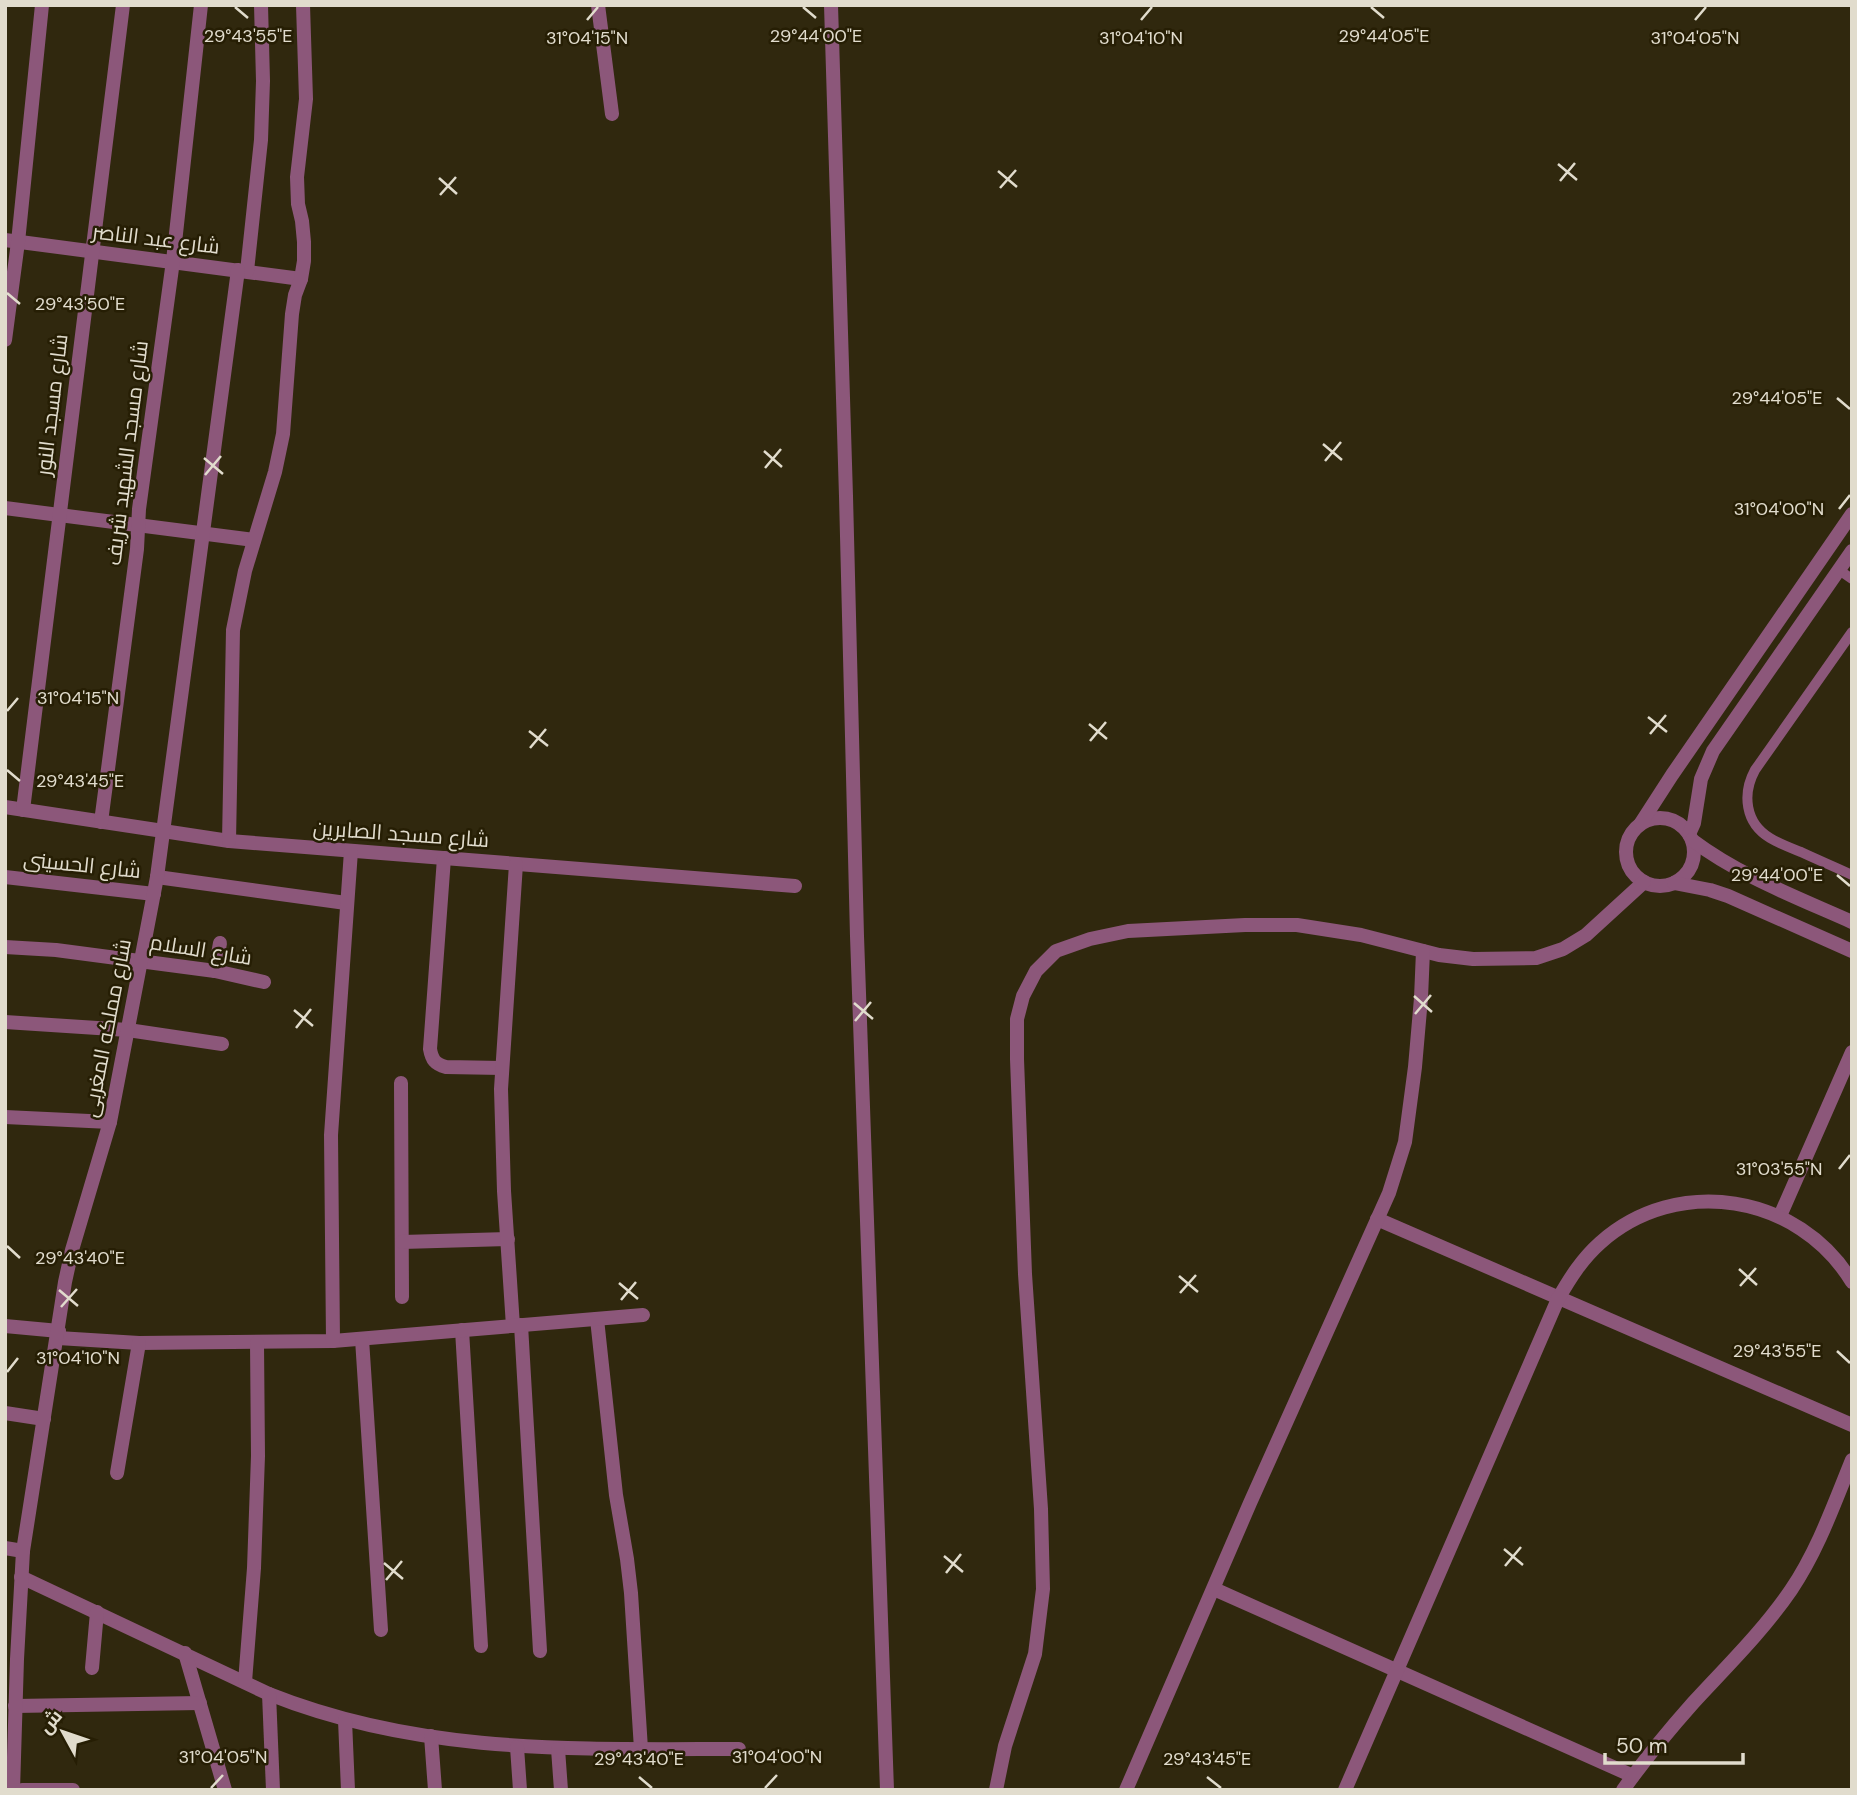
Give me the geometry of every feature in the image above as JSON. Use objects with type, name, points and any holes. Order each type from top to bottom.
[{"type":"street","points":[[5,340],[12,241],[42,5]]},
{"type":"street","name":"شارع مسجد النور","points":[[23,810],[123,5]]},
{"type":"street","name":"شارع مسجد الشهيد شريف","points":[[101,822],[137,549],[140,495],[173,261],[201,5]]},
{"type":"street","name":"شارع مملكه المغربى","points":[[13,1790],[10,1724],[15,1706],[11,1658],[23,1551],[65,1282],[110,1122],[157,877],[203,534],[258,169],[262,111],[261,5]]},
{"type":"street","points":[[229,842],[233,630],[238,599],[275,472],[283,434],[292,314],[304,261],[297,177],[306,99],[303,5]]},
{"type":"street","points":[[597,5],[612,114]]},
{"type":"street","points":[[831,5],[857,950],[887,1790]]},
{"type":"street","name":"شارع عبد الناصر","points":[[12,241],[301,279]]},
{"type":"street","points":[[5,508],[254,540]]},
{"type":"street","points":[[1852,514],[1641,823],[1628,838],[1626,859],[1636,876],[1644,882],[1664,886],[1674,883],[1689,870],[1694,850],[1690,837],[1701,779],[1713,751],[1852,551]]},
{"type":"street","name":"شارع مسجد الصابرين","points":[[5,807],[229,842],[795,886]]},
{"type":"street","points":[[1641,823],[1650,819],[1668,818],[1731,867],[1852,922]]},
{"type":"street","points":[[333,1341],[331,1135],[351,851]]},
{"type":"street","points":[[444,858],[431,1058],[438,1065],[446,1067],[502,1068]]},
{"type":"street","points":[[516,864],[502,1068],[502,1148],[540,1651]]},
{"type":"street","name":"شارع الحسينى","points":[[5,877],[154,894]]},
{"type":"street","points":[[157,877],[346,903]]},
{"type":"street","points":[[996,1790],[1006,1746],[1035,1654],[1042,1589],[1041,1509],[1025,1274],[1017,1018],[1023,996],[1036,971],[1056,951],[1090,939],[1128,931],[1245,925],[1297,926],[1361,935],[1439,955],[1473,959],[1536,958],[1563,949],[1586,935],[1644,882]]},
{"type":"street","points":[[1674,883],[1728,896],[1852,951]]},
{"type":"street","points":[[215,971],[219,943]]},
{"type":"street","name":"شارع السلام","points":[[5,947],[56,950],[215,971],[264,982]]},
{"type":"street","points":[[1126,1790],[1389,1193],[1405,1142],[1415,1067],[1423,951]]},
{"type":"street","points":[[5,1022],[128,1030],[222,1044]]},
{"type":"street","points":[[1780,1216],[1852,1052]]},
{"type":"street","points":[[401,1083],[402,1297]]},
{"type":"street","points":[[5,1116],[110,1122]]},
{"type":"street","points":[[1345,1790],[1558,1299],[1584,1259],[1611,1235],[1641,1217],[1664,1208],[1710,1201],[1734,1203],[1780,1216],[1804,1230],[1826,1248],[1852,1282]]},
{"type":"street","points":[[1377,1219],[1852,1425]]},
{"type":"street","points":[[402,1242],[508,1239]]},
{"type":"street","points":[[5,1326],[139,1343],[257,1343],[362,1339],[643,1315]]},
{"type":"street","points":[[597,1319],[615,1495],[631,1593],[641,1749]]},
{"type":"street","points":[[462,1331],[481,1646]]},
{"type":"street","points":[[362,1339],[381,1630]]},
{"type":"street","points":[[117,1473],[139,1343]]},
{"type":"street","points":[[244,1682],[255,1556],[257,1343]]},
{"type":"street","points":[[5,1413],[44,1419]]},
{"type":"street","points":[[1623,1790],[1692,1704],[1757,1634],[1791,1590],[1823,1530],[1852,1460]]},
{"type":"street","points":[[5,1548],[23,1551]]},
{"type":"street","points":[[21,1577],[269,1694],[345,1720],[473,1743],[517,1747],[739,1749]]},
{"type":"street","points":[[1214,1589],[1633,1776]]},
{"type":"street","points":[[92,1668],[97,1612]]},
{"type":"street","points":[[185,1653],[225,1790]]},
{"type":"street","points":[[269,1694],[273,1790]]},
{"type":"street","points":[[15,1706],[200,1703]]},
{"type":"street","points":[[345,1720],[348,1790]]},
{"type":"street","points":[[431,1736],[435,1790]]},
{"type":"street","points":[[517,1747],[520,1790]]},
{"type":"street","points":[[558,1749],[561,1790]]},
{"type":"street","points":[[22,1790],[73,1790]]},
{"type":"lane","points":[[1839,570],[1852,579]]},
{"type":"lane","points":[[1852,632],[1755,770],[1751,778],[1747,806],[1755,824],[1769,838],[1852,875]]}]
